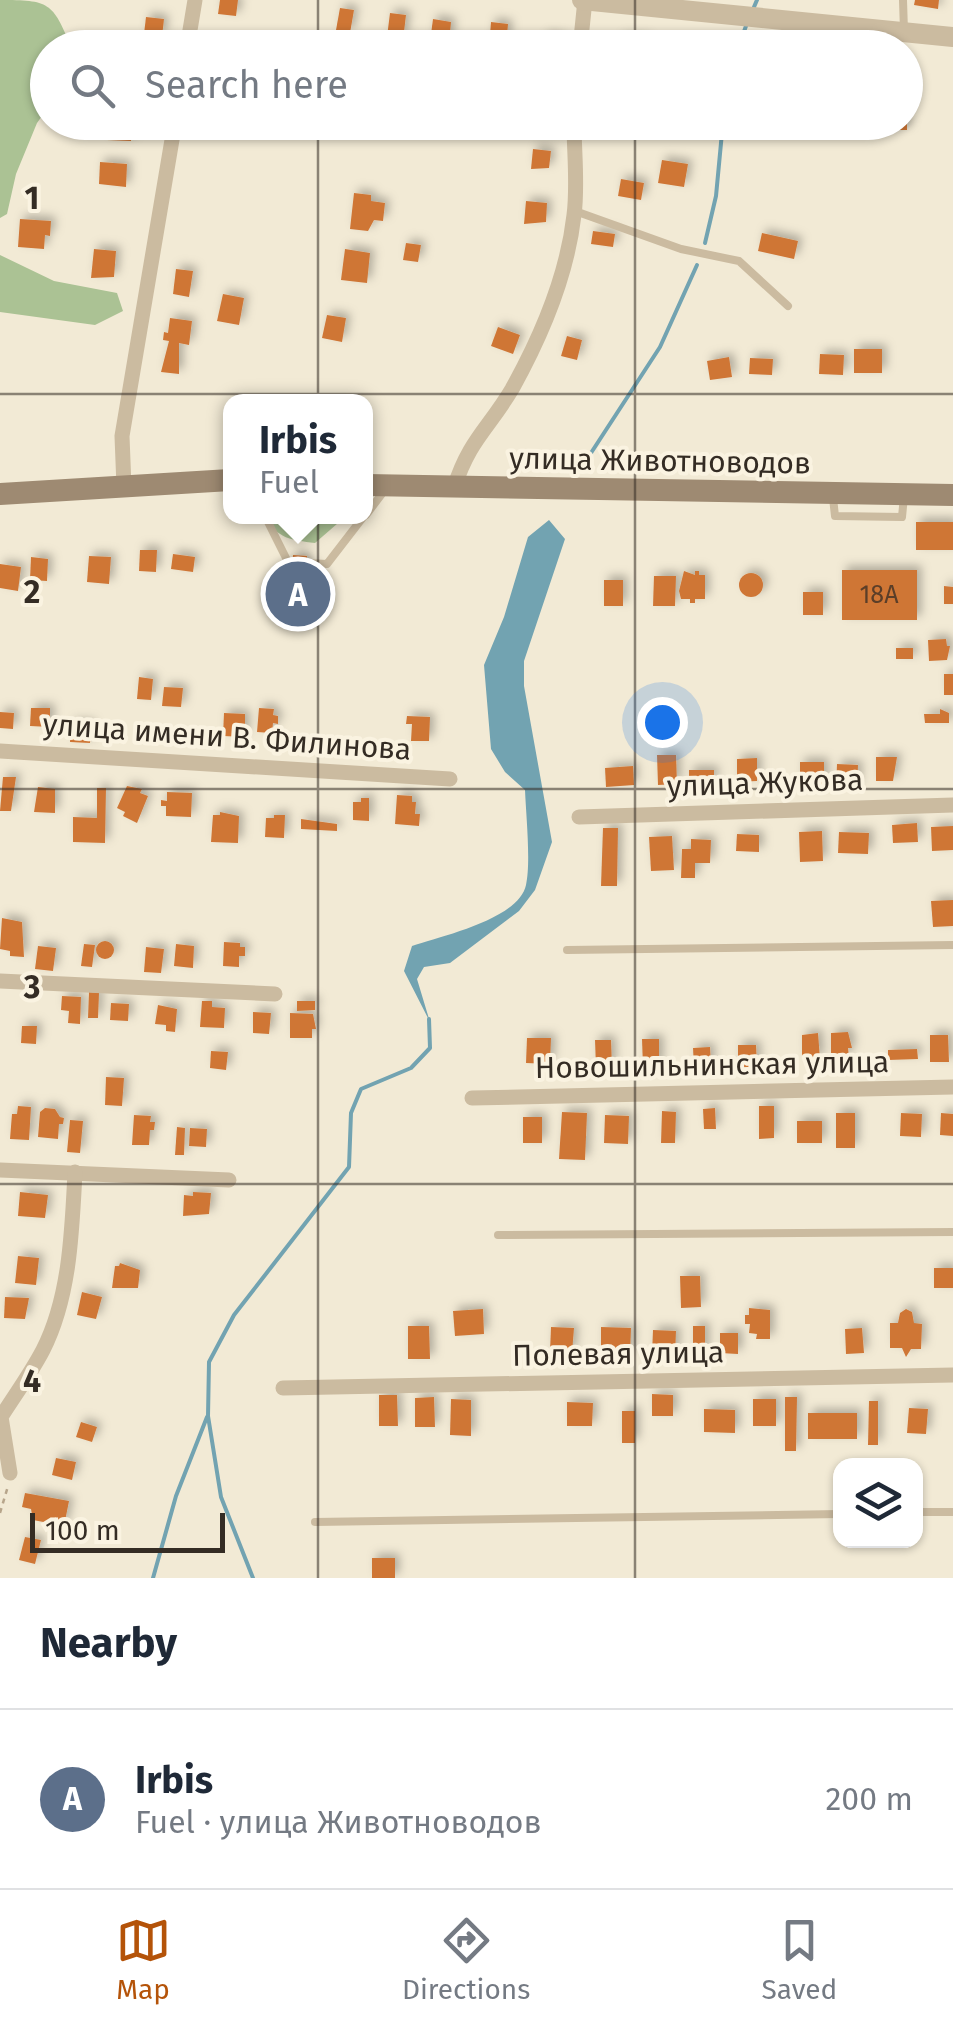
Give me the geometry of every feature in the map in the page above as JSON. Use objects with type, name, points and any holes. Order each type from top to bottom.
[{"type":"main road","points":[[4,490],[223,480]]},
{"type":"main road","name":"улица Животноводов","points":[[377,485],[953,496]]},
{"type":"street","points":[[191,30],[195,0]]},
{"type":"street","points":[[582,30],[584,0],[894,30]]},
{"type":"street","points":[[923,33],[953,37]]},
{"type":"street","points":[[124,487],[122,436],[172,140]]},
{"type":"street","points":[[454,488],[464,456],[510,392],[544,327],[568,255],[575,211],[574,140]]},
{"type":"street","name":"улица имени В. Филинова","points":[[0,751],[450,779]]},
{"type":"street","name":"улица Жукова","points":[[579,817],[953,804]]},
{"type":"street","points":[[0,982],[275,994]]},
{"type":"street","name":"Новошильнинская улица","points":[[472,1098],[953,1087]]},
{"type":"street","points":[[0,1170],[229,1180]]},
{"type":"street","points":[[10,1473],[0,1417],[44,1348],[60,1302],[71,1239],[75,1172]]},
{"type":"street","name":"Полевая улица","points":[[283,1388],[953,1374]]},
{"type":"lane","points":[[903,0],[904,30]]},
{"type":"lane","points":[[575,211],[682,250],[739,261],[788,306]]},
{"type":"lane","points":[[269,524],[288,562],[327,564],[359,524]]},
{"type":"lane","points":[[567,950],[953,945]]},
{"type":"lane","points":[[498,1234],[953,1232]]},
{"type":"lane","points":[[923,1512],[953,1512]]},
{"type":"lane","points":[[315,1522],[833,1514]]},
{"type":"path","points":[[0,1513],[10,1473]]},
{"type":"green space","points":[[0,0],[29,1],[54,12],[63,30],[30,30],[30,140],[16,174],[7,214],[0,218]]},
{"type":"green space","points":[[0,255],[54,281],[117,293],[123,311],[95,325],[0,312]]},
{"type":"green space","points":[[270,524],[337,524],[315,543],[286,537]]},
{"type":"water","points":[[549,520],[565,539],[524,661],[524,686],[552,842],[535,890],[519,911],[450,963],[424,967],[417,979],[430,1022],[404,971],[412,946],[495,917],[520,897],[526,885],[525,790],[505,772],[491,749],[484,665],[504,617],[528,537]]},
{"type":"building","points":[[220,0],[238,0],[236,16],[218,14]]},
{"type":"building","points":[[915,0],[939,0],[938,9],[914,5]]},
{"type":"building","points":[[340,8],[354,10],[351,30],[336,30]]},
{"type":"building","points":[[390,13],[406,15],[404,30],[388,30]]},
{"type":"building","points":[[146,17],[164,19],[163,30],[144,30]]},
{"type":"building","points":[[433,19],[451,22],[450,30],[432,30]]},
{"type":"building","points":[[491,22],[508,24],[508,30],[490,30]]},
{"type":"building","points":[[533,149],[551,151],[549,168],[531,169]]},
{"type":"building","points":[[662,160],[688,164],[684,187],[658,183]]},
{"type":"building","points":[[100,162],[127,164],[126,187],[99,184]]},
{"type":"building","points":[[621,179],[644,183],[641,200],[618,196]]},
{"type":"building","points":[[354,193],[371,195],[371,201],[385,203],[383,221],[374,220],[368,231],[350,229]]},
{"type":"building","points":[[526,201],[547,203],[546,222],[524,224]]},
{"type":"building","points":[[20,219],[51,221],[44,249],[18,247]]},
{"type":"building","points":[[593,231],[615,234],[613,247],[591,244]]},
{"type":"building","points":[[762,233],[798,241],[794,259],[758,251]]},
{"type":"building","points":[[406,243],[421,245],[418,262],[403,260]]},
{"type":"building","points":[[94,249],[116,251],[114,277],[91,278]]},
{"type":"building","points":[[345,249],[370,253],[367,283],[341,280]]},
{"type":"building","points":[[176,269],[193,271],[189,297],[173,294]]},
{"type":"building","points":[[223,294],[244,298],[239,325],[217,321]]},
{"type":"building","points":[[327,315],[346,318],[342,342],[322,338]]},
{"type":"building","points":[[170,318],[192,321],[189,345],[179,343],[179,374],[161,372],[169,341],[163,340],[164,332],[168,333]]},
{"type":"building","points":[[498,327],[520,335],[513,354],[491,346]]},
{"type":"building","points":[[567,336],[582,340],[577,360],[561,356]]},
{"type":"building","points":[[854,349],[882,349],[882,373],[854,373]]},
{"type":"building","points":[[820,354],[844,355],[843,375],[819,374]]},
{"type":"building","points":[[729,357],[732,377],[710,380],[707,361]]},
{"type":"building","points":[[750,358],[773,359],[772,375],[749,374]]},
{"type":"building","points":[[916,522],[953,522],[953,550],[916,550]]},
{"type":"building","points":[[140,550],[157,550],[156,572],[139,571]]},
{"type":"building","points":[[173,554],[195,557],[193,572],[171,569]]},
{"type":"building","points":[[293,555],[307,556],[304,600],[290,599]]},
{"type":"building","points":[[89,556],[111,557],[109,584],[87,582]]},
{"type":"building","points":[[31,557],[48,559],[47,581],[30,580]]},
{"type":"building","points":[[0,564],[21,567],[18,591],[0,588]]},
{"type":"building","points":[[842,570],[917,570],[917,620],[842,620]]},
{"type":"building","points":[[684,571],[705,575],[705,599],[690,603],[690,599],[681,599]]},
{"type":"building","points":[[751,573],[763,585],[751,597],[739,585]]},
{"type":"building","points":[[654,576],[676,576],[675,606],[653,606]]},
{"type":"building","points":[[604,580],[623,580],[623,606],[604,606]]},
{"type":"building","points":[[944,586],[953,587],[953,604],[944,604]]},
{"type":"building","points":[[803,592],[823,592],[823,615],[803,615]]},
{"type":"building","points":[[946,639],[950,646],[947,660],[929,661],[928,640]]},
{"type":"building","points":[[896,648],[913,648],[913,659],[896,659]]},
{"type":"building","points":[[944,674],[953,674],[953,695],[944,695]]},
{"type":"building","points":[[139,677],[153,679],[151,700],[137,699]]},
{"type":"building","points":[[164,687],[183,688],[181,707],[162,706]]},
{"type":"building","points":[[31,708],[50,708],[50,727],[30,726]]},
{"type":"building","points":[[259,708],[274,709],[273,715],[278,716],[272,733],[257,732]]},
{"type":"building","points":[[940,709],[949,713],[949,723],[925,723],[924,714],[940,714]]},
{"type":"building","points":[[0,712],[14,713],[13,729],[0,728]]},
{"type":"building","points":[[224,713],[245,714],[245,737],[223,736]]},
{"type":"building","points":[[407,716],[430,717],[429,741],[411,741],[412,724],[406,724]]},
{"type":"building","points":[[71,723],[91,724],[90,743],[70,742]]},
{"type":"building","points":[[657,755],[676,755],[677,784],[658,785]]},
{"type":"building","points":[[876,757],[897,757],[893,781],[876,781]]},
{"type":"building","points":[[757,758],[757,781],[737,782],[737,759]]},
{"type":"building","points":[[800,762],[824,762],[824,791],[800,791]]},
{"type":"building","points":[[837,764],[858,765],[857,788],[836,787]]},
{"type":"building","points":[[633,766],[634,785],[606,787],[605,768]]},
{"type":"building","points":[[689,770],[714,770],[714,783],[689,783]]},
{"type":"building","points":[[3,777],[16,777],[11,811],[0,811]]},
{"type":"building","points":[[127,786],[142,789],[140,793],[148,796],[137,823],[117,808]]},
{"type":"building","points":[[38,787],[55,789],[55,813],[34,812]]},
{"type":"building","points":[[97,788],[106,788],[105,843],[73,842],[73,817],[97,818]]},
{"type":"building","points":[[167,792],[192,793],[191,817],[166,816],[161,800],[167,801]]},
{"type":"building","points":[[397,795],[412,796],[415,814],[420,814],[419,826],[395,824]]},
{"type":"building","points":[[361,798],[369,798],[369,821],[353,820],[353,802],[361,802]]},
{"type":"building","points":[[220,812],[239,816],[238,843],[211,842],[213,815]]},
{"type":"building","points":[[285,815],[284,838],[265,837],[266,818]]},
{"type":"building","points":[[301,819],[337,824],[337,831],[301,829]]},
{"type":"building","points":[[917,823],[918,842],[893,843],[892,825]]},
{"type":"building","points":[[953,826],[953,850],[932,851],[931,827]]},
{"type":"building","points":[[603,828],[618,828],[617,886],[601,886]]},
{"type":"building","points":[[822,831],[823,861],[800,862],[799,832]]},
{"type":"building","points":[[839,832],[869,833],[868,854],[838,853]]},
{"type":"building","points":[[737,834],[759,835],[759,852],[736,851]]},
{"type":"building","points":[[672,836],[674,870],[651,871],[649,837]]},
{"type":"building","points":[[691,839],[711,840],[710,863],[695,863],[695,878],[681,878],[682,849],[691,849]]},
{"type":"building","points":[[953,900],[953,926],[933,927],[931,901]]},
{"type":"building","points":[[2,918],[22,922],[24,957],[10,956],[10,951],[0,949]]},
{"type":"building","points":[[105,941],[112,943],[112,957],[105,959],[98,957],[96,950],[98,943]]},
{"type":"building","points":[[224,942],[245,947],[245,956],[239,956],[239,967],[223,966]]},
{"type":"building","points":[[84,944],[95,945],[92,967],[81,966]]},
{"type":"building","points":[[176,944],[194,946],[193,968],[174,966]]},
{"type":"building","points":[[38,946],[56,948],[53,971],[35,969]]},
{"type":"building","points":[[146,947],[164,949],[161,973],[144,972]]},
{"type":"building","points":[[89,992],[99,993],[98,1018],[88,1018]]},
{"type":"building","points":[[62,996],[81,997],[80,1024],[68,1023],[69,1011],[61,1010]]},
{"type":"building","points":[[202,1001],[225,1008],[224,1028],[200,1027]]},
{"type":"building","points":[[297,1001],[315,1001],[315,1010],[297,1011]]},
{"type":"building","points":[[111,1003],[129,1004],[128,1021],[110,1020]]},
{"type":"building","points":[[158,1005],[177,1009],[175,1032],[166,1031],[166,1025],[155,1024]]},
{"type":"building","points":[[253,1012],[271,1013],[269,1034],[253,1033]]},
{"type":"building","points":[[290,1013],[313,1014],[316,1029],[312,1029],[312,1038],[290,1038]]},
{"type":"building","points":[[22,1026],[37,1026],[36,1044],[21,1043]]},
{"type":"building","points":[[848,1032],[852,1048],[848,1048],[849,1057],[831,1057],[831,1033]]},
{"type":"building","points":[[818,1033],[820,1059],[802,1059],[802,1035]]},
{"type":"building","points":[[930,1035],[948,1035],[949,1062],[930,1062]]},
{"type":"building","points":[[527,1038],[551,1038],[550,1064],[526,1063]]},
{"type":"building","points":[[642,1039],[659,1039],[659,1067],[643,1067]]},
{"type":"building","points":[[595,1040],[611,1040],[612,1067],[596,1067]]},
{"type":"building","points":[[738,1045],[756,1045],[757,1067],[738,1067]]},
{"type":"building","points":[[710,1047],[711,1067],[694,1067],[693,1048]]},
{"type":"building","points":[[917,1049],[918,1059],[888,1060],[888,1050]]},
{"type":"building","points":[[211,1051],[228,1052],[226,1070],[210,1068]]},
{"type":"building","points":[[106,1077],[124,1078],[122,1106],[105,1105]]},
{"type":"building","points":[[18,1106],[31,1107],[29,1140],[10,1139],[12,1114],[17,1114]]},
{"type":"building","points":[[759,1106],[774,1106],[774,1138],[759,1139]]},
{"type":"building","points":[[715,1108],[716,1129],[704,1129],[703,1109]]},
{"type":"building","points":[[55,1109],[64,1118],[63,1124],[59,1124],[58,1139],[38,1137],[40,1112]]},
{"type":"building","points":[[662,1111],[676,1112],[675,1143],[661,1143]]},
{"type":"building","points":[[562,1112],[587,1113],[585,1160],[559,1159]]},
{"type":"building","points":[[836,1113],[855,1113],[855,1148],[836,1148]]},
{"type":"building","points":[[901,1113],[922,1114],[921,1137],[900,1136]]},
{"type":"building","points":[[941,1113],[953,1114],[953,1136],[940,1135]]},
{"type":"building","points":[[134,1115],[151,1116],[150,1122],[155,1122],[149,1145],[132,1145]]},
{"type":"building","points":[[605,1115],[629,1116],[628,1144],[604,1143]]},
{"type":"building","points":[[523,1117],[542,1117],[542,1143],[523,1143]]},
{"type":"building","points":[[70,1120],[83,1121],[80,1153],[67,1152]]},
{"type":"building","points":[[797,1121],[822,1121],[822,1143],[797,1143]]},
{"type":"building","points":[[177,1127],[185,1128],[184,1155],[175,1155]]},
{"type":"building","points":[[190,1128],[207,1129],[206,1147],[189,1146]]},
{"type":"building","points":[[20,1192],[48,1195],[45,1218],[18,1216]]},
{"type":"building","points":[[193,1192],[211,1193],[209,1214],[183,1216],[184,1195],[193,1196]]},
{"type":"building","points":[[18,1256],[39,1258],[36,1285],[15,1283]]},
{"type":"building","points":[[120,1263],[140,1270],[138,1288],[112,1288],[115,1266]]},
{"type":"building","points":[[934,1268],[953,1268],[953,1288],[934,1288]]},
{"type":"building","points":[[680,1276],[700,1276],[701,1307],[681,1308]]},
{"type":"building","points":[[82,1292],[102,1297],[96,1319],[77,1315]]},
{"type":"building","points":[[5,1297],[29,1298],[25,1319],[4,1318]]},
{"type":"building","points":[[749,1308],[770,1310],[770,1339],[756,1339],[757,1334],[749,1333],[745,1315],[749,1315]]},
{"type":"building","points":[[483,1309],[484,1334],[455,1336],[453,1311]]},
{"type":"building","points":[[906,1309],[912,1312],[914,1323],[922,1324],[921,1349],[911,1349],[906,1357],[902,1348],[890,1348],[890,1323],[898,1323],[900,1313]]},
{"type":"building","points":[[408,1326],[429,1326],[430,1359],[408,1359]]},
{"type":"building","points":[[693,1326],[705,1326],[705,1354],[693,1354]]},
{"type":"building","points":[[551,1327],[574,1328],[572,1353],[550,1352]]},
{"type":"building","points":[[601,1327],[631,1328],[630,1355],[601,1354]]},
{"type":"building","points":[[862,1328],[864,1353],[846,1354],[845,1329]]},
{"type":"building","points":[[653,1330],[676,1331],[675,1355],[652,1354]]},
{"type":"building","points":[[720,1333],[738,1333],[738,1354],[720,1353]]},
{"type":"building","points":[[652,1394],[673,1395],[673,1416],[652,1416]]},
{"type":"building","points":[[379,1395],[397,1395],[398,1426],[379,1426]]},
{"type":"building","points":[[434,1397],[435,1427],[415,1427],[415,1398]]},
{"type":"building","points":[[785,1397],[797,1397],[796,1451],[785,1451]]},
{"type":"building","points":[[451,1399],[471,1400],[471,1436],[450,1435]]},
{"type":"building","points":[[753,1399],[776,1399],[776,1426],[753,1426]]},
{"type":"building","points":[[869,1401],[878,1401],[878,1445],[868,1445]]},
{"type":"building","points":[[567,1402],[593,1403],[592,1426],[567,1426]]},
{"type":"building","points":[[909,1408],[928,1409],[926,1434],[907,1433]]},
{"type":"building","points":[[704,1409],[735,1410],[735,1433],[704,1432]]},
{"type":"building","points":[[622,1411],[635,1411],[635,1443],[622,1443]]},
{"type":"building","points":[[808,1413],[857,1413],[857,1439],[808,1439]]},
{"type":"building","points":[[81,1422],[97,1427],[92,1442],[76,1437]]},
{"type":"building","points":[[56,1458],[76,1462],[72,1480],[52,1475]]},
{"type":"building","points":[[25,1493],[69,1501],[64,1526],[33,1520],[31,1509],[22,1507]]},
{"type":"building","points":[[25,1537],[41,1540],[35,1564],[19,1560]]},
{"type":"building","points":[[372,1558],[395,1558],[395,1578],[372,1578]]},
{"type":"waterway","points":[[754,7],[757,0]]},
{"type":"waterway","points":[[745,30],[746,26]]},
{"type":"waterway","points":[[705,243],[716,196],[721,140]]},
{"type":"waterway","points":[[589,456],[660,347],[697,265]]},
{"type":"waterway","points":[[253,1578],[221,1497],[208,1416],[209,1362],[234,1315],[349,1167],[351,1113],[361,1089],[411,1068],[430,1048],[429,1019]]},
{"type":"waterway","points":[[153,1578],[176,1496],[207,1417]]},
{"type":"place","name":"Irbis","points":[[298,594]]}]
